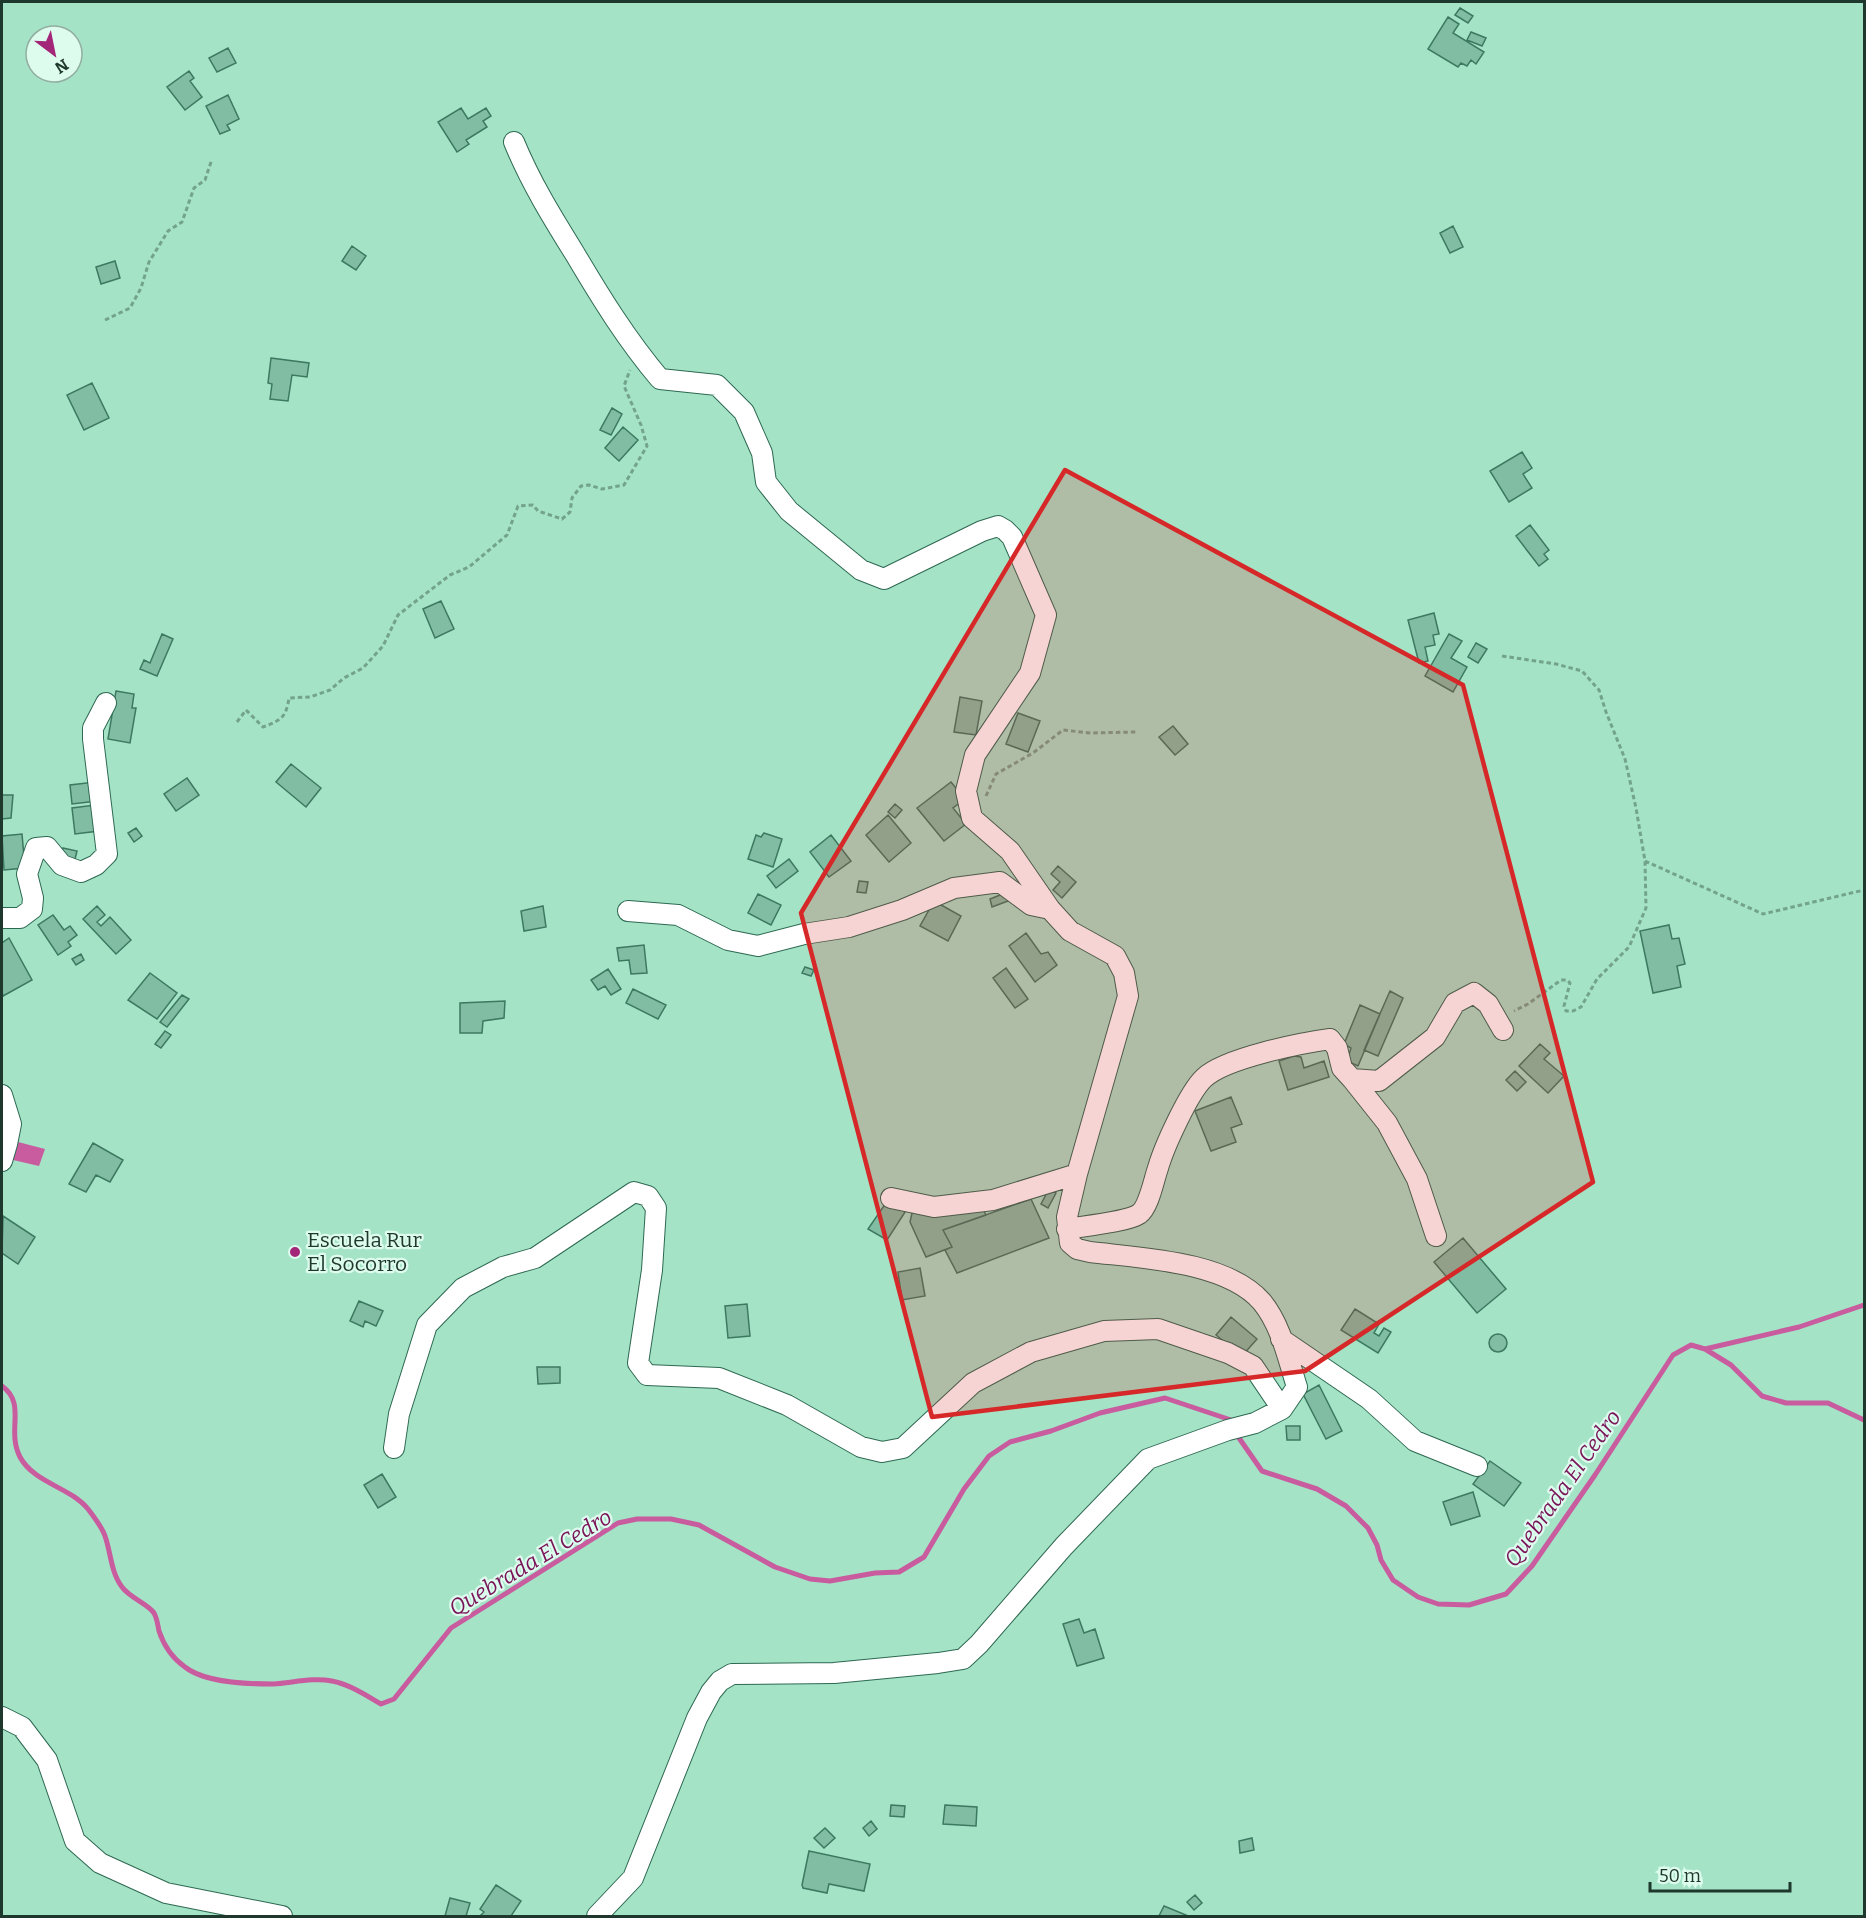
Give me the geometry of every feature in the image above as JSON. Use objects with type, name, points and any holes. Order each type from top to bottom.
[{"type":"street","points":[[514,142],[529,179],[607,308],[636,351],[660,379],[717,385],[744,412],[762,453],[766,482],[789,511],[861,570],[884,579],[982,531],[998,526],[1012,537],[1046,615],[1030,673],[975,755],[966,791],[972,818],[1010,851],[1050,909],[1070,931],[1114,956],[1124,974],[1128,996],[1077,1174],[1067,1217],[1070,1243],[1077,1249],[1090,1252],[1183,1263],[1243,1285],[1263,1303],[1278,1329],[1297,1387],[1282,1409],[1256,1424],[1228,1430],[1148,1459],[1064,1546],[979,1644],[963,1659],[834,1673],[732,1674],[720,1681],[711,1692],[697,1718],[633,1878],[597,1916]]},
{"type":"street","points":[[2,918],[20,918],[32,909],[33,898],[27,874],[36,848],[47,847],[62,865],[81,872],[96,865],[107,854],[93,739],[93,728],[106,703]]},
{"type":"street","points":[[628,911],[678,915],[728,940],[758,946],[804,934],[849,927],[902,910],[954,888],[1000,882],[1031,905],[1050,909]]},
{"type":"street","points":[[1352,1079],[1378,1081],[1435,1037],[1455,1002],[1474,993],[1488,1004],[1503,1030]]},
{"type":"street","points":[[1067,1229],[1132,1217],[1143,1210],[1160,1161],[1189,1100],[1204,1078],[1233,1061],[1330,1039],[1337,1048],[1342,1068],[1387,1123],[1417,1179],[1436,1236]]},
{"type":"street","points":[[2,1095],[10,1124],[2,1161]]},
{"type":"street","points":[[891,1198],[934,1207],[993,1200],[1077,1174]]},
{"type":"street","points":[[394,1448],[399,1414],[427,1325],[463,1288],[503,1268],[536,1258],[634,1192],[648,1196],[656,1208],[652,1270],[638,1363],[647,1375],[719,1378],[787,1405],[861,1447],[882,1452],[903,1448],[973,1383],[1031,1353],[1104,1331],[1158,1329],[1228,1353],[1253,1366],[1282,1409]]},
{"type":"street","points":[[1281,1339],[1369,1399],[1415,1440],[1477,1466]]},
{"type":"street","points":[[2,1717],[22,1727],[46,1760],[75,1841],[100,1863],[166,1893],[282,1917]]},
{"type":"path","points":[[105,320],[130,308],[141,288],[149,262],[168,231],[182,222],[194,188],[205,180],[212,159]]},
{"type":"path","points":[[237,722],[246,710],[262,727],[276,722],[286,713],[289,698],[310,697],[330,690],[344,678],[363,668],[383,646],[398,615],[450,575],[469,567],[507,535],[518,506],[533,505],[538,511],[562,519],[570,512],[572,498],[581,486],[589,485],[602,489],[624,485],[647,446],[641,425],[624,386],[636,351]]},
{"type":"path","points":[[1488,1004],[1496,1011],[1516,1011],[1561,980],[1567,980],[1570,983],[1564,1006],[1566,1011],[1573,1011],[1581,1007],[1597,980],[1629,947],[1646,908],[1645,861],[1625,759],[1599,690],[1582,671],[1556,664],[1502,656]]},
{"type":"path","points":[[972,818],[983,803],[996,774],[1033,753],[1063,730],[1090,734],[1136,732]]},
{"type":"path","points":[[1645,861],[1763,914],[1864,890]]},
{"type":"highlighted area","points":[[1065,470],[1463,685],[1593,1182],[1305,1371],[932,1417],[801,913]]},
{"type":"shaded area","points":[[18,1142],[45,1149],[39,1166],[13,1160]]},
{"type":"building","points":[[1460,8],[1473,16],[1468,23],[1455,15]]},
{"type":"building","points":[[1448,17],[1459,24],[1453,33],[1484,52],[1476,64],[1471,60],[1467,66],[1461,63],[1458,67],[1428,49]]},
{"type":"building","points":[[1471,32],[1486,38],[1482,46],[1467,40]]},
{"type":"building","points":[[228,48],[236,63],[217,72],[209,58]]},
{"type":"building","points":[[189,71],[194,78],[190,81],[202,97],[185,110],[167,87]]},
{"type":"building","points":[[228,95],[239,119],[227,125],[230,130],[220,134],[206,106]]},
{"type":"building","points":[[461,108],[468,119],[486,108],[491,116],[483,121],[487,127],[466,140],[469,144],[457,152],[438,122]]},
{"type":"building","points":[[1453,226],[1463,247],[1450,253],[1440,233]]},
{"type":"building","points":[[352,246],[366,256],[356,270],[342,261]]},
{"type":"building","points":[[115,261],[120,278],[101,284],[96,267]]},
{"type":"building","points":[[271,358],[309,363],[307,377],[292,375],[288,401],[270,399],[272,384],[268,383]]},
{"type":"building","points":[[92,383],[109,418],[84,430],[67,395]]},
{"type":"building","points":[[612,408],[622,414],[611,435],[600,430]]},
{"type":"building","points":[[623,427],[638,440],[619,461],[605,448]]},
{"type":"building","points":[[1522,452],[1532,468],[1523,474],[1532,488],[1509,502],[1490,471]]},
{"type":"building","points":[[1530,525],[1549,550],[1544,554],[1548,559],[1539,566],[1516,536]]},
{"type":"building","points":[[441,601],[454,629],[435,638],[423,609]]},
{"type":"building","points":[[1434,613],[1439,634],[1433,635],[1435,645],[1425,647],[1428,661],[1419,663],[1408,620]]},
{"type":"building","points":[[162,634],[173,639],[157,676],[140,669],[144,660],[150,663]]},
{"type":"building","points":[[1449,634],[1462,641],[1451,658],[1467,667],[1453,692],[1425,676]]},
{"type":"building","points":[[1476,643],[1487,649],[1478,663],[1468,657]]},
{"type":"building","points":[[116,691],[134,694],[132,708],[136,708],[130,743],[108,739]]},
{"type":"building","points":[[960,697],[982,701],[976,735],[954,732]]},
{"type":"building","points":[[1018,713],[1040,721],[1028,752],[1006,744]]},
{"type":"building","points":[[1173,726],[1188,744],[1175,755],[1159,737]]},
{"type":"building","points":[[291,764],[321,788],[306,807],[276,782]]},
{"type":"building","points":[[187,778],[199,795],[176,811],[164,794]]},
{"type":"building","points":[[95,782],[97,801],[72,804],[70,785]]},
{"type":"building","points":[[951,782],[965,799],[953,808],[966,824],[944,841],[917,808]]},
{"type":"building","points":[[2,795],[13,795],[11,818],[2,819]]},
{"type":"building","points":[[895,804],[902,810],[895,818],[888,812]]},
{"type":"building","points":[[95,805],[99,831],[75,834],[72,808]]},
{"type":"building","points":[[888,815],[911,843],[889,862],[866,835]]},
{"type":"building","points":[[136,828],[142,836],[134,842],[128,833]]},
{"type":"building","points":[[764,833],[782,839],[773,867],[748,859],[756,835],[761,837]]},
{"type":"building","points":[[22,834],[25,868],[4,870],[2,836]]},
{"type":"building","points":[[831,835],[851,861],[829,877],[810,852]]},
{"type":"building","points":[[63,848],[77,851],[74,863],[60,860]]},
{"type":"building","points":[[789,859],[798,871],[776,888],[767,876]]},
{"type":"building","points":[[1058,866],[1076,882],[1062,898],[1053,890],[1060,882],[1051,874]]},
{"type":"building","points":[[859,881],[868,882],[866,893],[857,892]]},
{"type":"building","points":[[1005,893],[1008,901],[992,907],[990,899]]},
{"type":"building","points":[[758,894],[781,905],[771,925],[748,913]]},
{"type":"building","points":[[934,901],[961,916],[948,941],[920,926]]},
{"type":"building","points":[[97,906],[105,915],[97,922],[101,926],[110,917],[131,940],[116,954],[83,919]]},
{"type":"building","points":[[543,906],[546,927],[524,931],[521,911]]},
{"type":"building","points":[[53,915],[64,930],[70,926],[77,935],[68,942],[71,946],[58,955],[38,925]]},
{"type":"building","points":[[1669,925],[1672,939],[1679,938],[1685,964],[1677,966],[1681,987],[1653,993],[1640,931]]},
{"type":"building","points":[[1026,933],[1041,954],[1048,952],[1057,965],[1035,982],[1009,946]]},
{"type":"building","points":[[9,938],[32,980],[3,996],[2,943]]},
{"type":"building","points":[[644,945],[647,973],[631,974],[629,960],[619,961],[617,948]]},
{"type":"building","points":[[81,954],[84,960],[76,965],[72,959]]},
{"type":"building","points":[[805,967],[814,970],[811,976],[802,973]]},
{"type":"building","points":[[1006,968],[1028,999],[1015,1008],[993,978]]},
{"type":"building","points":[[608,969],[621,989],[611,995],[605,986],[598,990],[591,980]]},
{"type":"building","points":[[150,973],[177,993],[157,1019],[128,1000]]},
{"type":"building","points":[[633,989],[666,1005],[658,1019],[626,1003]]},
{"type":"building","points":[[1390,991],[1403,998],[1378,1056],[1364,1050]]},
{"type":"building","points":[[182,995],[189,999],[167,1027],[160,1022]]},
{"type":"building","points":[[505,1001],[504,1018],[483,1021],[482,1033],[460,1033],[460,1003]]},
{"type":"building","points":[[1360,1005],[1380,1014],[1358,1066],[1347,1061],[1351,1048],[1344,1044]]},
{"type":"building","points":[[165,1031],[171,1035],[161,1048],[155,1044]]},
{"type":"building","points":[[1540,1044],[1550,1053],[1544,1059],[1564,1076],[1548,1093],[1519,1066]]},
{"type":"building","points":[[1294,1056],[1301,1057],[1304,1068],[1324,1061],[1329,1077],[1288,1090],[1279,1061]]},
{"type":"building","points":[[1515,1071],[1526,1082],[1517,1091],[1506,1080]]},
{"type":"building","points":[[1231,1097],[1242,1124],[1231,1128],[1236,1142],[1211,1151],[1195,1111]]},
{"type":"building","points":[[93,1143],[123,1160],[110,1182],[96,1175],[86,1192],[69,1184]]},
{"type":"building","points":[[1049,1189],[1056,1193],[1048,1208],[1041,1204]]},
{"type":"building","points":[[1031,1199],[1049,1238],[957,1273],[945,1250],[952,1247],[943,1230]]},
{"type":"building","points":[[888,1200],[907,1209],[887,1240],[868,1229]]},
{"type":"building","points":[[981,1205],[986,1215],[943,1230],[952,1247],[926,1257],[910,1222],[912,1213],[929,1213]]},
{"type":"building","points":[[3,1216],[35,1237],[18,1264],[2,1253]]},
{"type":"building","points":[[1463,1238],[1506,1289],[1477,1313],[1434,1262]]},
{"type":"building","points":[[920,1268],[925,1296],[902,1300],[898,1272]]},
{"type":"building","points":[[359,1301],[383,1311],[376,1326],[365,1321],[363,1327],[350,1321]]},
{"type":"building","points":[[747,1304],[750,1336],[728,1338],[725,1306]]},
{"type":"building","points":[[1355,1309],[1379,1324],[1374,1333],[1379,1336],[1384,1328],[1391,1332],[1378,1353],[1341,1330]]},
{"type":"building","points":[[1231,1317],[1257,1339],[1242,1356],[1216,1335]]},
{"type":"building","points":[[1498,1334],[1504,1337],[1507,1343],[1504,1349],[1498,1352],[1492,1349],[1489,1343],[1492,1337]]},
{"type":"building","points":[[537,1367],[560,1367],[560,1383],[538,1384]]},
{"type":"building","points":[[1319,1385],[1342,1431],[1326,1439],[1303,1394]]},
{"type":"building","points":[[1286,1426],[1300,1426],[1300,1440],[1287,1440]]},
{"type":"building","points":[[1490,1461],[1521,1483],[1504,1506],[1473,1484]]},
{"type":"building","points":[[382,1474],[396,1497],[378,1508],[364,1485]]},
{"type":"building","points":[[1473,1492],[1480,1516],[1451,1525],[1443,1502]]},
{"type":"building","points":[[1079,1619],[1084,1633],[1095,1629],[1104,1658],[1077,1666],[1063,1624]]},
{"type":"building","points":[[891,1805],[905,1806],[904,1817],[890,1816]]},
{"type":"building","points":[[945,1805],[977,1807],[976,1826],[943,1824]]},
{"type":"building","points":[[871,1821],[877,1829],[869,1836],[863,1828]]},
{"type":"building","points":[[825,1828],[835,1838],[824,1848],[814,1838]]},
{"type":"building","points":[[1252,1838],[1254,1850],[1240,1853],[1239,1841]]},
{"type":"building","points":[[809,1851],[870,1864],[864,1891],[829,1884],[827,1893],[803,1888]]},
{"type":"building","points":[[496,1885],[521,1901],[511,1916],[480,1916],[484,1912],[480,1909]]},
{"type":"building","points":[[1195,1895],[1202,1903],[1194,1910],[1187,1902]]},
{"type":"building","points":[[450,1898],[470,1903],[466,1916],[445,1916]]},
{"type":"building","points":[[1164,1906],[1186,1915],[1159,1916]]},
{"type":"waterway","points":[[1705,1349],[1799,1327],[1864,1305]]},
{"type":"waterway","name":"Quebrada El Cedro","points":[[1239,1438],[1262,1471],[1317,1489],[1346,1506],[1368,1528],[1377,1545],[1381,1560],[1393,1580],[1418,1597],[1438,1604],[1469,1605],[1506,1594],[1532,1566],[1595,1475],[1673,1355],[1691,1345],[1705,1349],[1731,1365],[1762,1396],[1786,1403],[1828,1403],[1864,1420]]},
{"type":"waterway","name":"Quebrada El Cedro","points":[[2,1386],[13,1401],[16,1447],[20,1457],[34,1473],[72,1495],[88,1509],[104,1533],[118,1581],[125,1591],[154,1613],[163,1642],[172,1656],[180,1663],[193,1672],[227,1682],[273,1684],[310,1680],[332,1681],[351,1687],[381,1704],[394,1699],[451,1628],[618,1523],[637,1519],[671,1519],[699,1525],[775,1567],[810,1579],[830,1581],[875,1573],[899,1572],[924,1557],[964,1489],[989,1456],[1010,1442],[1051,1431],[1100,1413],[1165,1398],[1234,1421]]},
{"type":"place","name":"Escuela Rur El Socorro","points":[[295,1252]]}]
